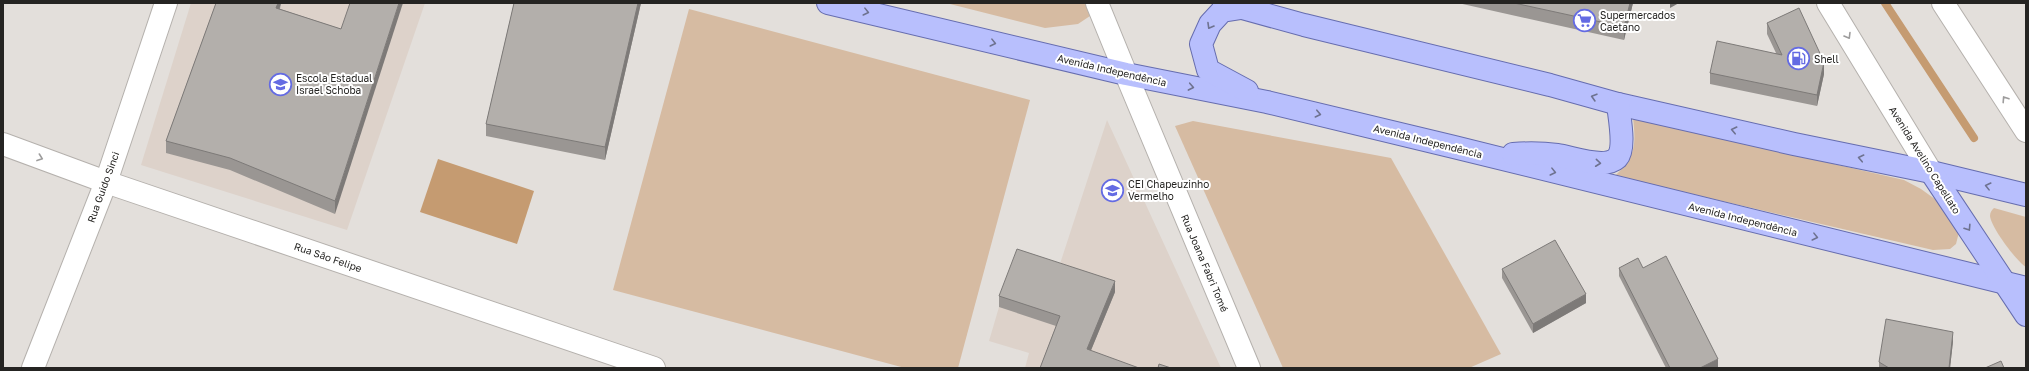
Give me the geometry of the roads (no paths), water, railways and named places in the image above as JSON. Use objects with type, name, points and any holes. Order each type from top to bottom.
[{"type":"main road","name":"Avenida Independência","points":[[828,3],[1126,74],[1267,102],[2026,288]]},
{"type":"main road","points":[[1267,102],[1208,70],[1201,44],[1210,24],[1222,11],[1232,5],[1304,26],[1550,84],[1618,104],[1794,144],[1931,172],[2026,195]]},
{"type":"main road","points":[[1490,157],[1524,153],[1556,155],[1608,164],[1618,158],[1621,146],[1618,104]]},
{"type":"main road","name":"Avenida Avelino Capellato","points":[[1931,172],[2026,315]]},
{"type":"street","name":"Rua Guido Sinci","points":[[33,368],[106,182],[166,3]]},
{"type":"street","name":"Rua Joana Fabri Tomé","points":[[1097,3],[1249,368]]},
{"type":"street","name":"Avenida Avelino Capellato","points":[[1828,3],[1931,172]]},
{"type":"street","points":[[1943,3],[2026,131]]},
{"type":"street","name":"Rua São Felipe","points":[[3,144],[106,182],[654,368]]},
{"type":"waterway","points":[[1885,3],[1974,138]]},
{"type":"place","name":"Supermercados Caetano","points":[[1585,21]]},
{"type":"place","name":"Shell","points":[[1798,59]]},
{"type":"place","name":"Escola Estadual Israel Schoba","points":[[281,84]]},
{"type":"place","name":"CEI Chapeuzinho Vermelho","points":[[1112,190]]}]
